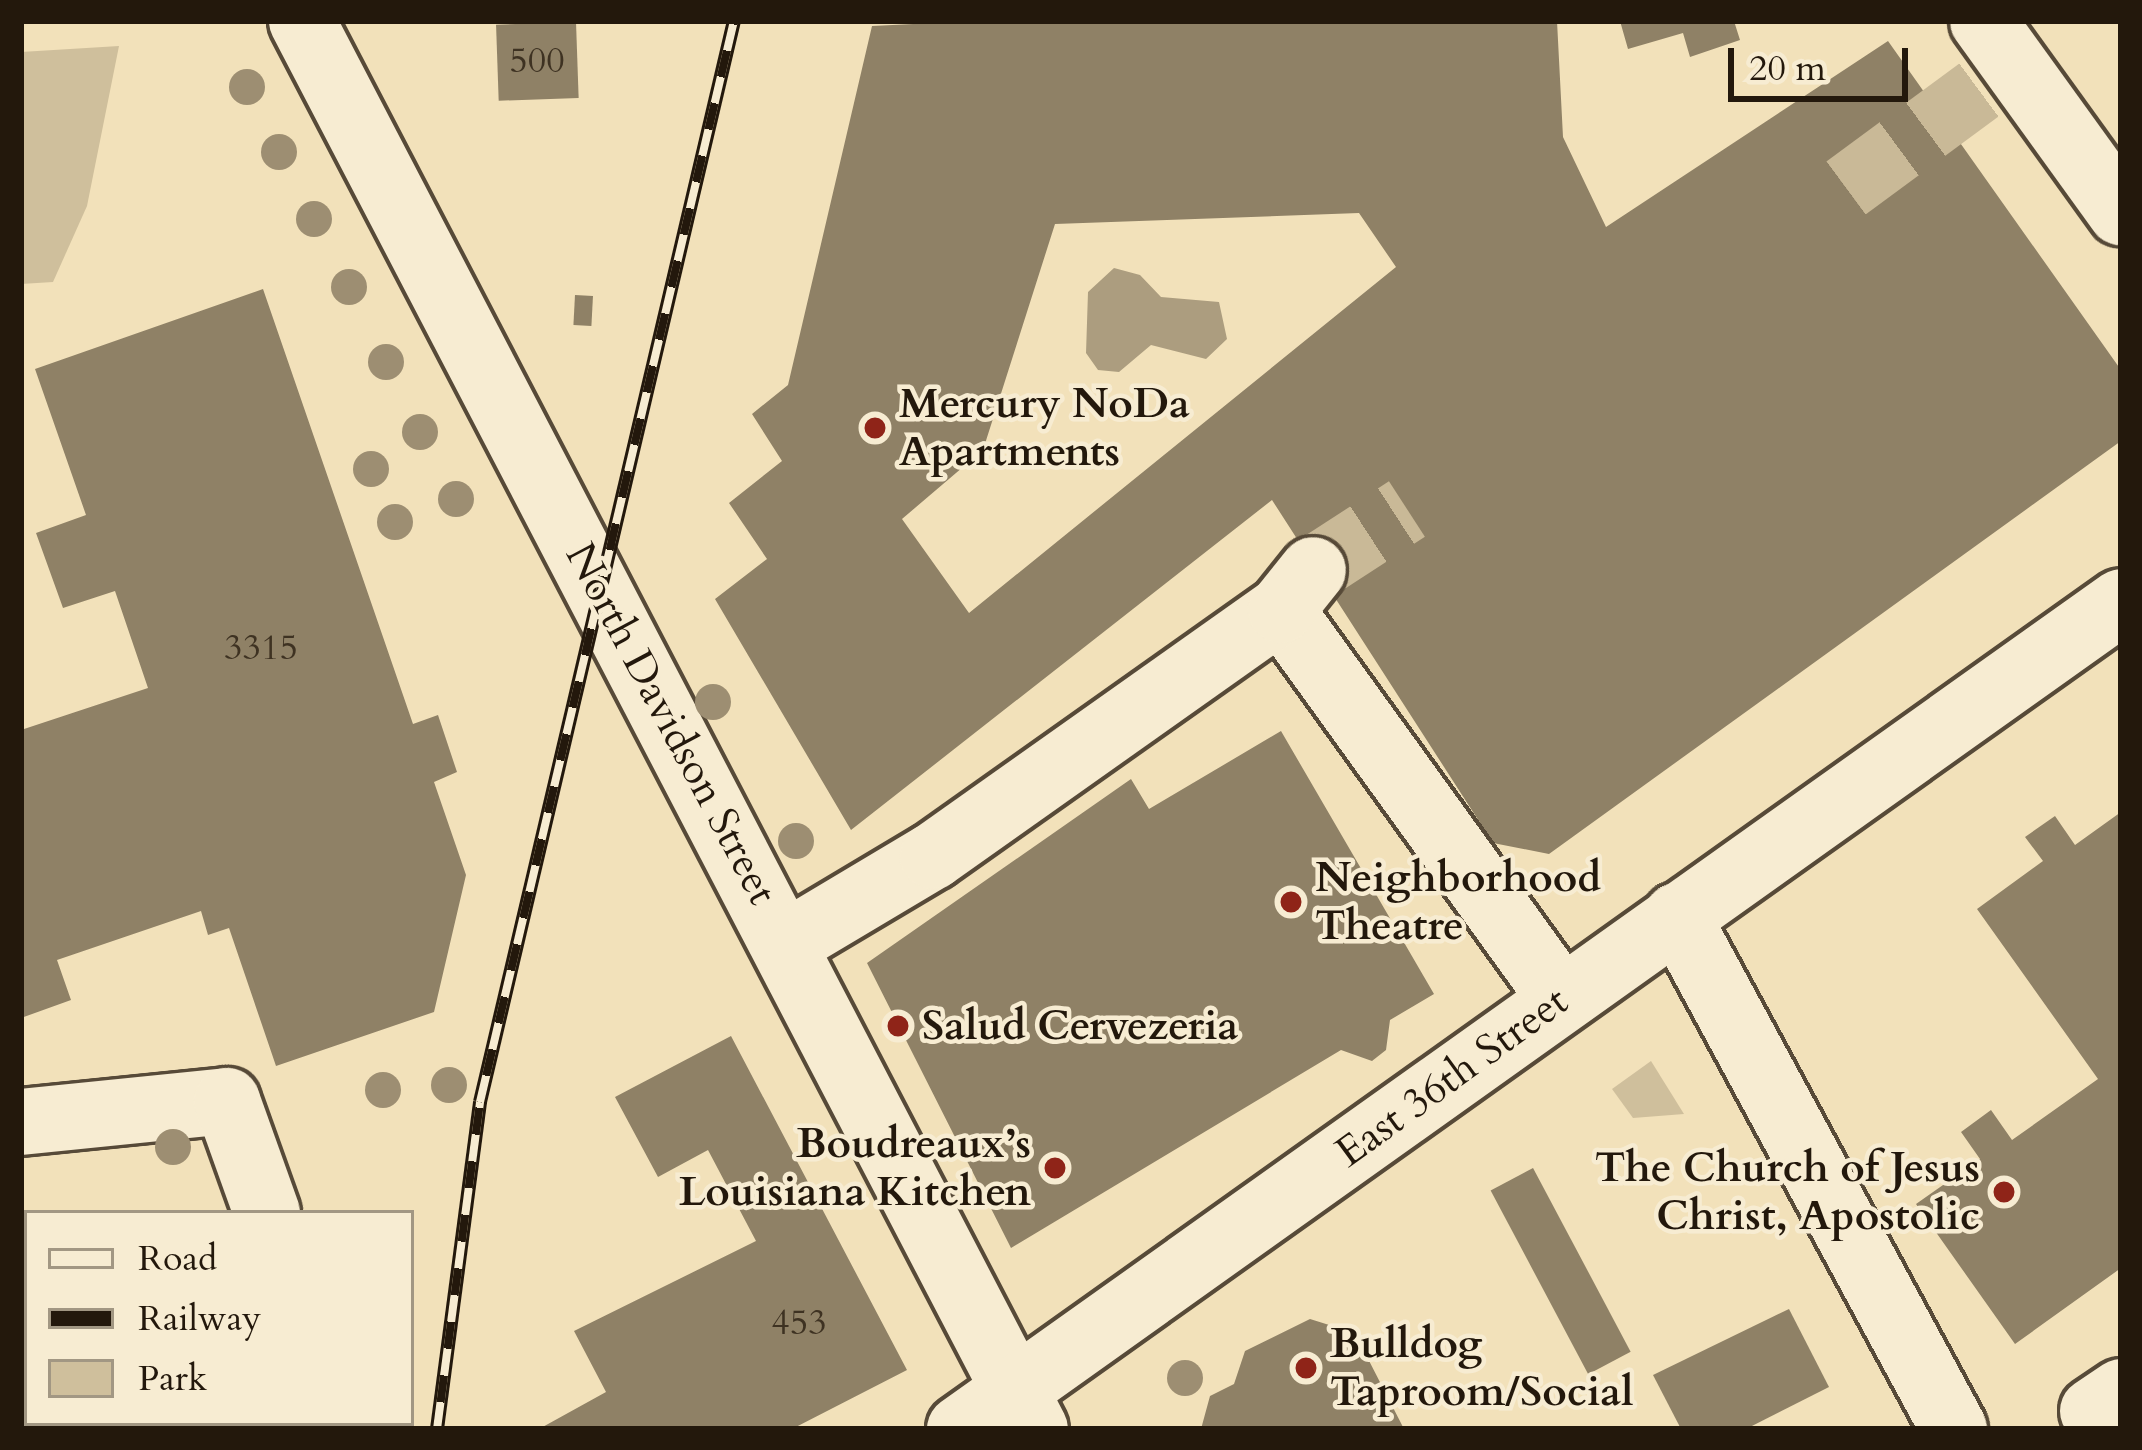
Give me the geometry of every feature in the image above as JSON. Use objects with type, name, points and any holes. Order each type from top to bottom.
[{"type":"street","name":"North Davidson Street","points":[[302,21],[1026,1410]]},
{"type":"street","points":[[1983,21],[2121,212]]},
{"type":"street","points":[[787,944],[933,856],[1297,590],[1561,998]]},
{"type":"street","name":"East 36th Street","points":[[960,1429],[1026,1410],[1561,998],[2121,602]]},
{"type":"street","points":[[1677,916],[1954,1429]]},
{"type":"street","points":[[21,1122],[226,1101],[266,1210]]},
{"type":"green space","points":[[119,46],[87,206],[53,282],[21,284],[21,52]]},
{"type":"green space","points":[[1651,1061],[1684,1114],[1633,1118],[1612,1089]]},
{"type":"shaded area","points":[[1114,268],[1140,275],[1161,297],[1219,302],[1227,339],[1206,359],[1151,345],[1119,372],[1098,370],[1086,353],[1088,292]]},
{"type":"building","name":"Mercury NoDa Apartments","points":[[975,21],[1557,21],[1563,137],[1606,227],[1888,41],[2121,370],[2121,441],[1549,854],[1493,843],[1272,500],[851,830],[715,599],[767,559],[729,503],[782,461],[752,414],[788,385],[872,26]],"holes":[[[1359,213],[1396,267],[969,613],[902,519],[983,450],[1055,224]]]},
{"type":"building","points":[[1620,21],[1734,21],[1740,40],[1690,57],[1683,33],[1628,49]]},
{"type":"building","points":[[576,22],[579,98],[499,101],[496,25]]},
{"type":"building","points":[[263,289],[413,724],[438,715],[457,772],[434,782],[466,875],[434,1012],[276,1066],[229,928],[208,935],[201,911],[57,960],[71,1000],[21,1018],[21,730],[148,688],[115,591],[63,608],[36,533],[86,515],[35,369]]},
{"type":"building","points":[[575,295],[593,296],[591,326],[573,325]]},
{"type":"building","points":[[1281,731],[1434,994],[1390,1020],[1386,1050],[1372,1061],[1341,1050],[1011,1248],[867,963],[1131,779],[1149,809]]},
{"type":"building","points":[[2121,812],[2121,1268],[2015,1344],[1916,1204],[1980,1159],[1961,1132],[1991,1110],[2012,1140],[2098,1079],[1977,909],[2043,861],[2025,837],[2055,816],[2075,845]]},
{"type":"building","points":[[731,1036],[907,1370],[792,1429],[539,1429],[606,1392],[574,1331],[756,1241],[708,1150],[658,1177],[615,1097]]},
{"type":"building","points":[[1533,1168],[1631,1352],[1588,1374],[1491,1191]]},
{"type":"building","points":[[1789,1309],[1829,1387],[1746,1429],[1681,1429],[1653,1375]]},
{"type":"building","name":"Bulldog Taproom/Social","points":[[1310,1319],[1342,1329],[1353,1353],[1363,1349],[1404,1429],[1201,1429],[1210,1396],[1234,1384],[1245,1351]]},
{"type":"building","points":[[201,1426],[326,1426],[326,1429]]},
{"type":"tunnel","points":[[1846,188],[2014,64]]},
{"type":"tunnel","points":[[1313,570],[1407,509]]},
{"type":"railway","points":[[437,1429],[480,1102],[734,21]]},
{"type":"place","name":"Mercury NoDa Apartments","points":[[875,428]]},
{"type":"place","name":"Neighborhood Theatre","points":[[1291,902]]},
{"type":"place","name":"Salud Cervezeria","points":[[898,1026]]},
{"type":"place","name":"Boudreaux’s Louisiana Kitchen","points":[[1055,1168]]},
{"type":"place","name":"The Church of Jesus Christ, Apostolic","points":[[2004,1192]]},
{"type":"place","name":"Bulldog Taproom/Social","points":[[1306,1368]]}]
